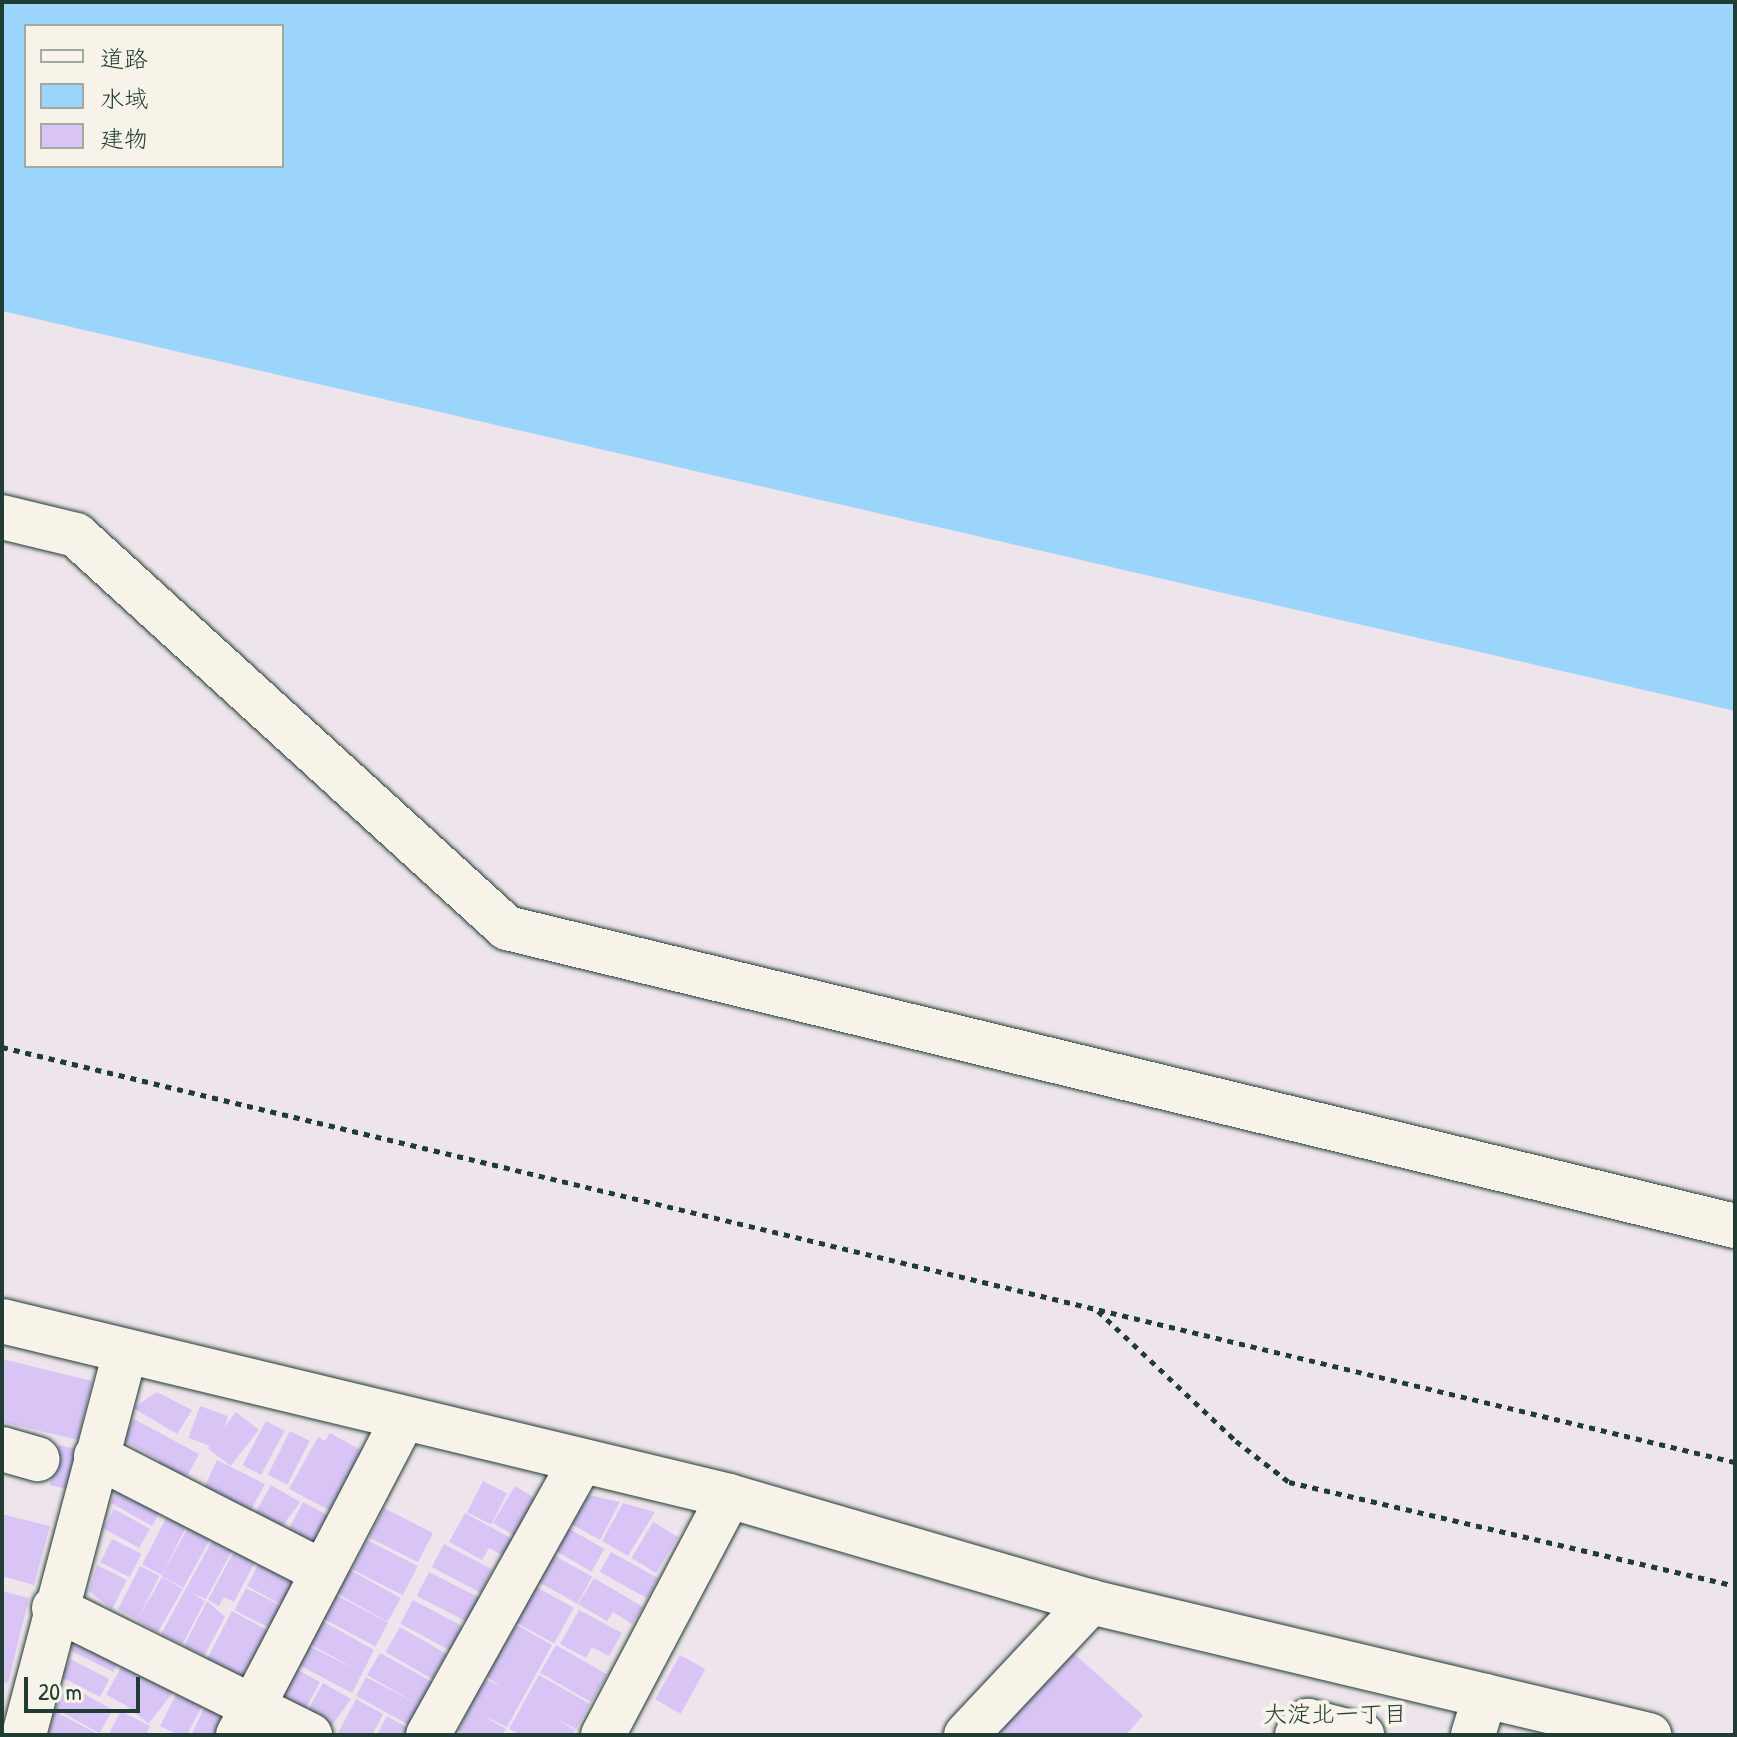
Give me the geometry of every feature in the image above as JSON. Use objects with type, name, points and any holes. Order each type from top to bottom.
[{"type":"street","points":[[2,517],[76,535],[507,928],[1735,1226]]},
{"type":"street","points":[[2,1321],[729,1496],[1479,1715],[1649,1735]]},
{"type":"street","points":[[24,1735],[54,1608],[125,1353]]},
{"type":"street","points":[[246,1720],[403,1419]]},
{"type":"street","points":[[96,1456],[323,1572]]},
{"type":"street","points":[[428,1735],[581,1461]]},
{"type":"street","points":[[603,1735],[729,1496]]},
{"type":"street","points":[[966,1735],[1091,1602]]},
{"type":"street","points":[[54,1608],[246,1720],[310,1735]]},
{"type":"street","points":[[1297,1735],[1308,1721],[1362,1735]]},
{"type":"path","points":[[2,1047],[1735,1462]]},
{"type":"path","points":[[1096,1309],[1236,1441],[1289,1482],[1735,1586]]},
{"type":"water","points":[[2,2],[1735,2],[1735,711],[2,311]]},
{"type":"building","points":[[2,1359],[92,1381],[78,1440],[2,1422]]},
{"type":"building","points":[[157,1392],[192,1410],[177,1434],[133,1408]]},
{"type":"building","points":[[200,1406],[228,1416],[217,1448],[188,1438]]},
{"type":"building","points":[[236,1412],[259,1430],[231,1466],[208,1448]]},
{"type":"building","points":[[134,1419],[199,1454],[182,1486],[153,1471],[159,1460],[123,1440]]},
{"type":"building","points":[[266,1421],[285,1431],[261,1475],[243,1465]]},
{"type":"building","points":[[290,1431],[310,1441],[287,1485],[268,1475]]},
{"type":"building","points":[[330,1433],[368,1454],[335,1513],[289,1489],[318,1437],[325,1441]]},
{"type":"building","points":[[59,1445],[77,1449],[67,1489],[50,1485]]},
{"type":"building","points":[[217,1460],[265,1484],[251,1510],[202,1492]]},
{"type":"building","points":[[483,1481],[507,1493],[491,1524],[467,1512]]},
{"type":"building","points":[[271,1485],[300,1502],[278,1533],[252,1519]]},
{"type":"building","points":[[515,1486],[540,1501],[518,1538],[493,1523]]},
{"type":"building","points":[[117,1490],[164,1505],[152,1526],[111,1503]]},
{"type":"building","points":[[589,1495],[620,1502],[600,1540],[564,1520],[574,1501],[583,1503]]},
{"type":"building","points":[[303,1502],[333,1518],[319,1544],[313,1541],[308,1551],[284,1538]]},
{"type":"building","points":[[623,1503],[655,1512],[628,1556],[602,1541]]},
{"type":"building","points":[[384,1508],[433,1533],[418,1562],[369,1537]]},
{"type":"building","points":[[114,1509],[150,1529],[139,1548],[103,1528]]},
{"type":"building","points":[[465,1513],[518,1542],[509,1559],[489,1548],[482,1560],[449,1542]]},
{"type":"building","points":[[2,1514],[50,1526],[34,1585],[2,1576]]},
{"type":"building","points":[[168,1514],[188,1524],[162,1575],[142,1565]]},
{"type":"building","points":[[653,1522],[678,1537],[656,1573],[631,1558]]},
{"type":"building","points":[[189,1526],[211,1538],[183,1588],[161,1576]]},
{"type":"building","points":[[568,1528],[604,1549],[591,1572],[555,1551]]},
{"type":"building","points":[[112,1539],[141,1554],[130,1577],[100,1562]]},
{"type":"building","points":[[213,1539],[233,1549],[206,1599],[191,1593],[205,1601],[182,1645],[161,1634]]},
{"type":"building","points":[[367,1540],[418,1566],[403,1595],[352,1569]]},
{"type":"building","points":[[444,1544],[493,1570],[480,1593],[432,1567]]},
{"type":"building","points":[[235,1549],[256,1560],[234,1602],[224,1597],[219,1606],[208,1600]]},
{"type":"building","points":[[546,1551],[592,1577],[577,1604],[531,1578]]},
{"type":"building","points":[[611,1552],[658,1578],[647,1598],[600,1572]]},
{"type":"building","points":[[261,1559],[294,1577],[289,1609],[247,1586]]},
{"type":"building","points":[[97,1565],[127,1580],[112,1609],[89,1591]]},
{"type":"building","points":[[140,1566],[160,1576],[137,1620],[118,1610]]},
{"type":"building","points":[[350,1570],[401,1598],[388,1622],[337,1594]]},
{"type":"building","points":[[429,1572],[485,1601],[473,1625],[417,1596]]},
{"type":"building","points":[[162,1577],[183,1589],[158,1632],[137,1620]]},
{"type":"building","points":[[594,1578],[643,1607],[632,1624],[613,1612],[607,1621],[578,1604]]},
{"type":"building","points":[[531,1584],[574,1608],[554,1644],[511,1620]]},
{"type":"building","points":[[246,1588],[283,1607],[272,1629],[235,1610]]},
{"type":"building","points":[[2,1591],[29,1598],[8,1683],[2,1682]]},
{"type":"building","points":[[336,1595],[388,1623],[375,1647],[323,1619]]},
{"type":"building","points":[[413,1600],[470,1630],[457,1654],[400,1624]]},
{"type":"building","points":[[207,1601],[225,1617],[204,1656],[184,1646]]},
{"type":"building","points":[[579,1610],[622,1633],[609,1656],[592,1647],[586,1658],[560,1644]]},
{"type":"building","points":[[232,1611],[269,1631],[255,1658],[241,1650],[261,1662],[241,1681],[206,1661]]},
{"type":"building","points":[[319,1619],[374,1650],[352,1693],[295,1663],[305,1644],[359,1671],[306,1642]]},
{"type":"building","points":[[517,1625],[552,1645],[507,1727],[482,1715],[506,1729],[502,1735],[466,1735],[458,1731],[480,1685],[487,1680],[500,1686],[483,1674]]},
{"type":"building","points":[[400,1627],[447,1654],[432,1679],[386,1652]]},
{"type":"building","points":[[71,1638],[124,1651],[113,1672],[66,1648]]},
{"type":"building","points":[[556,1645],[607,1674],[591,1702],[540,1673]]},
{"type":"building","points":[[1070,1650],[1143,1715],[1126,1735],[996,1735]]},
{"type":"building","points":[[380,1653],[436,1684],[413,1727],[356,1696],[366,1677],[419,1705],[367,1675]]},
{"type":"building","points":[[680,1655],[705,1669],[681,1714],[655,1700]]},
{"type":"building","points":[[127,1657],[152,1671],[132,1709],[106,1695]]},
{"type":"building","points":[[70,1659],[109,1679],[100,1697],[61,1677]]},
{"type":"building","points":[[290,1666],[320,1682],[303,1714],[281,1702]]},
{"type":"building","points":[[156,1667],[179,1685],[149,1723],[126,1706]]},
{"type":"building","points":[[539,1675],[590,1704],[576,1729],[551,1716],[575,1730],[572,1735],[521,1735],[509,1729]]},
{"type":"building","points":[[183,1681],[208,1694],[187,1735],[179,1735],[160,1726]]},
{"type":"building","points":[[323,1683],[351,1699],[330,1728],[305,1715]]},
{"type":"building","points":[[68,1685],[113,1710],[100,1733],[55,1709]]},
{"type":"building","points":[[210,1696],[230,1706],[222,1735],[191,1735]]},
{"type":"building","points":[[356,1699],[383,1714],[372,1735],[337,1735]]},
{"type":"building","points":[[54,1711],[100,1735],[49,1735]]},
{"type":"building","points":[[121,1711],[150,1726],[146,1735],[108,1735]]},
{"type":"building","points":[[387,1716],[416,1733],[415,1735],[377,1735]]},
{"type":"district","name":"大淀北一丁目","points":[[1335,1714]]}]
